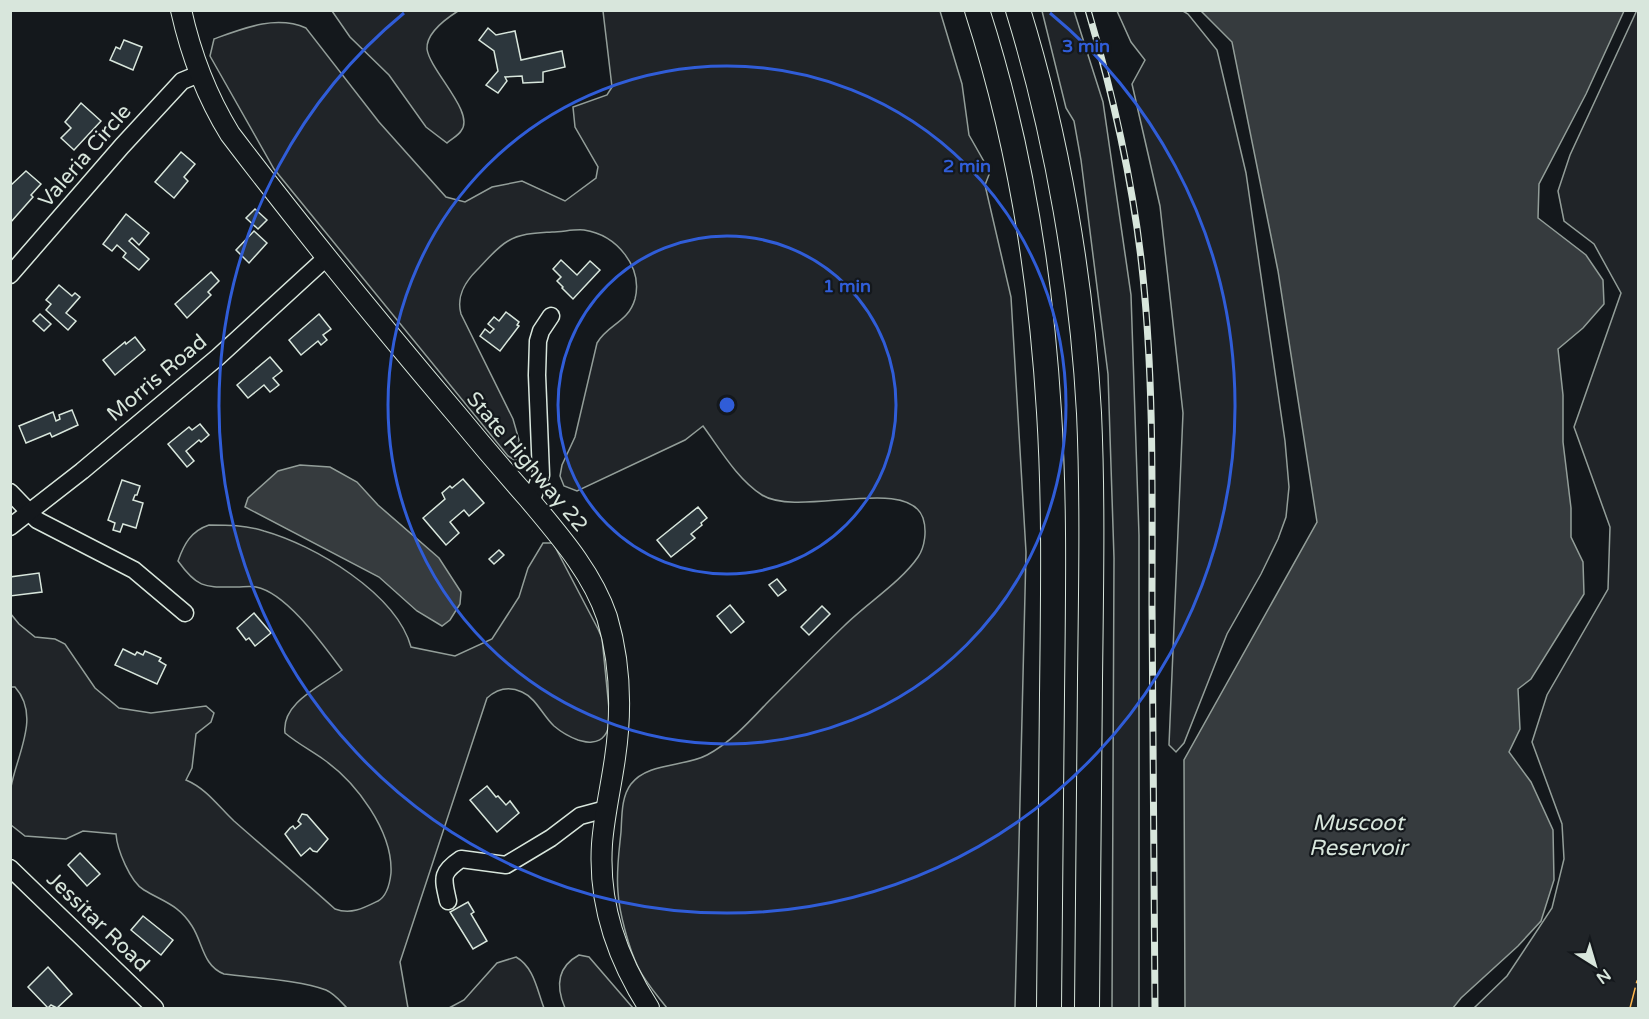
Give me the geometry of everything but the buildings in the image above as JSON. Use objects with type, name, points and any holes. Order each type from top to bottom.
[{"type":"highway","points":[[977,10],[1005,111],[1021,186],[1044,337],[1049,402],[1053,568],[1049,1008]]},
{"type":"highway","points":[[1018,10],[1043,101],[1059,178],[1082,332],[1089,411],[1091,568],[1087,1008]]},
{"type":"main road","name":"State Highway 22","points":[[181,10],[199,74],[230,134],[327,257],[531,502],[583,569],[606,614],[620,678],[620,702],[615,758],[602,844],[602,871],[608,919],[624,966],[649,1008]]},
{"type":"street","name":"Valeria Circle","points":[[10,275],[182,81],[199,74]]},
{"type":"street","name":"Morris Road","points":[[10,527],[82,471],[218,357],[327,257]]},
{"type":"street","points":[[531,502],[541,475],[538,341],[541,331],[551,316]]},
{"type":"street","points":[[10,492],[37,520],[134,570],[185,613]]},
{"type":"street","points":[[448,901],[444,879],[448,867],[461,859],[506,865],[551,838],[580,816],[606,809]]},
{"type":"street","name":"Jessitar Road","points":[[10,868],[155,1008]]},
{"type":"shaded area","points":[[1637,10],[1638,1008],[1474,1008],[1507,976],[1552,908],[1564,859],[1562,824],[1532,742],[1547,695],[1608,589],[1610,527],[1574,427],[1621,293],[1594,244],[1564,221],[1558,191],[1570,155]]},
{"type":"shaded area","points":[[332,11],[458,11],[433,32],[427,49],[436,69],[458,103],[464,123],[460,133],[447,143],[426,127],[389,75],[350,37]]},
{"type":"shaded area","points":[[603,11],[940,11],[962,84],[969,135],[990,172],[985,185],[1011,297],[1026,552],[1015,1008],[667,1008],[638,967],[620,910],[617,884],[618,862],[623,807],[628,789],[638,777],[647,772],[698,759],[739,732],[844,626],[911,566],[924,543],[923,518],[913,506],[897,500],[875,498],[801,502],[779,501],[762,495],[737,472],[703,426],[685,440],[577,491],[564,486],[560,476],[562,465],[575,437],[597,343],[628,313],[635,299],[636,287],[635,275],[625,254],[607,238],[584,230],[529,234],[508,241],[465,284],[461,295],[461,314],[513,419],[519,440],[516,461],[508,456],[274,169],[210,56],[214,39],[248,27],[283,23],[306,28],[379,122],[446,197],[465,202],[492,187],[522,181],[565,201],[596,178],[598,167],[575,127],[573,107],[607,95],[612,87]]},
{"type":"shaded area","points":[[1042,11],[1074,11],[1103,102],[1131,295],[1139,535],[1139,1008],[1112,1008],[1114,558],[1108,374],[1074,121],[1066,108]]},
{"type":"shaded area","points":[[1117,11],[1183,11],[1217,50],[1246,173],[1285,441],[1289,487],[1286,517],[1278,539],[1227,634],[1184,743],[1176,752],[1169,745],[1183,413],[1160,206],[1132,84],[1145,60],[1131,42]]},
{"type":"shaded area","points":[[209,525],[257,529],[306,547],[351,574],[371,590],[389,608],[402,627],[411,647],[455,656],[492,639],[519,597],[528,568],[543,543],[553,543],[602,638],[610,719],[607,731],[600,740],[586,742],[566,734],[550,722],[531,698],[517,690],[503,689],[487,698],[400,962],[408,1008],[347,1008],[326,990],[290,982],[224,974],[212,966],[196,933],[182,913],[144,890],[134,880],[122,856],[116,834],[83,831],[66,839],[25,836],[11,825],[11,787],[27,723],[23,698],[15,687],[11,687],[10,613],[35,637],[55,639],[65,644],[95,688],[119,708],[151,713],[206,706],[214,713],[211,722],[196,734],[192,768],[186,780],[206,793],[234,821],[335,909],[357,910],[384,896],[391,877],[390,857],[386,841],[370,809],[360,794],[335,769],[285,733],[285,722],[296,704],[342,670],[304,622],[268,591],[254,587],[210,586],[197,582],[191,577],[178,561],[189,539],[197,531]]},
{"type":"shaded area","points":[[579,955],[589,957],[633,1008],[565,1008],[560,993],[560,978],[566,965]]},
{"type":"shaded area","points":[[516,957],[531,973],[544,1008],[449,1008],[464,1000],[497,963]]},
{"type":"water","name":"Muscoot Reservoir","points":[[1201,11],[1624,11],[1586,94],[1539,184],[1538,218],[1586,255],[1603,280],[1604,304],[1583,328],[1558,349],[1563,395],[1563,442],[1571,508],[1571,537],[1583,562],[1584,594],[1531,679],[1518,689],[1520,729],[1509,752],[1531,782],[1553,830],[1554,880],[1541,921],[1453,1008],[1185,1008],[1184,760],[1317,522],[1278,271],[1232,42]]},
{"type":"water","points":[[300,465],[330,467],[357,482],[378,505],[439,558],[461,592],[460,604],[450,620],[442,626],[417,611],[379,577],[245,507],[248,498],[278,471]]},
{"type":"railway","points":[[1088,10],[1114,109],[1128,176],[1139,243],[1147,318],[1152,441],[1155,1008]]},
{"type":"power","points":[[1630,1008],[1638,977]]}]
